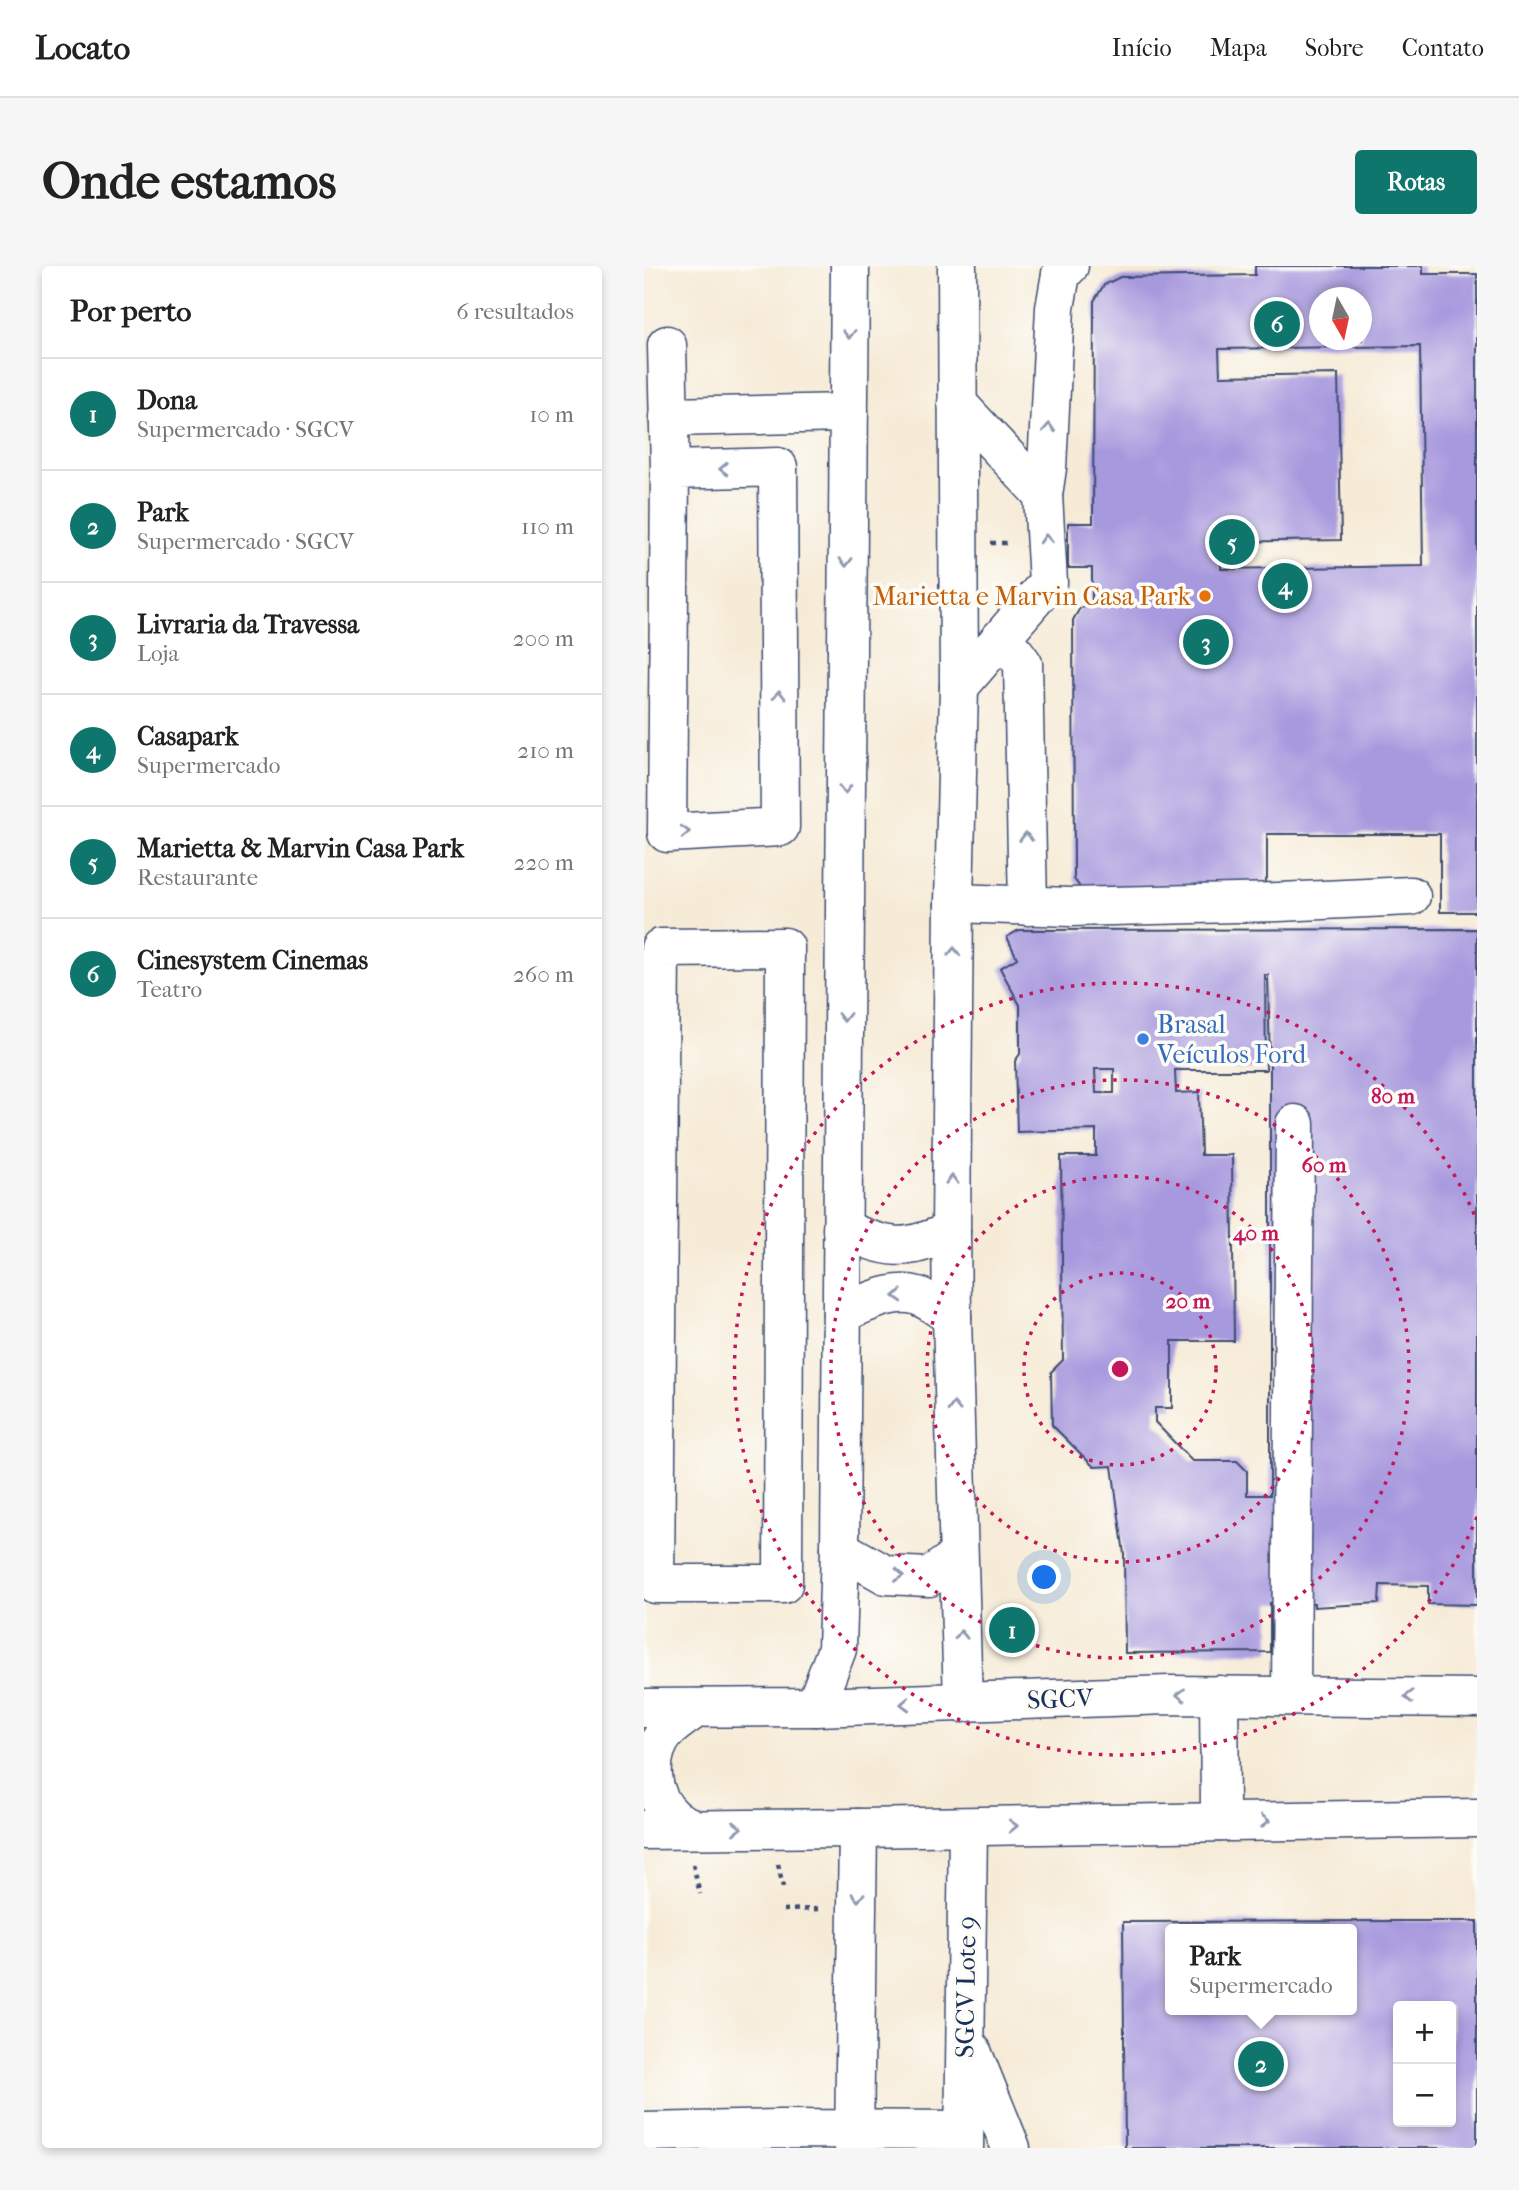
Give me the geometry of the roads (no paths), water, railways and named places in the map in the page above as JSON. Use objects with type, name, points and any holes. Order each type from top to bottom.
[{"type":"street","points":[[816,1707],[837,1649],[840,1549],[850,266]]},
{"type":"street","points":[[957,266],[959,687],[951,1231],[963,1703]]},
{"type":"street","points":[[959,687],[1048,583],[1043,495],[1048,468],[1055,308],[1061,274],[1069,266]]},
{"type":"street","points":[[667,345],[670,470],[667,833],[780,827],[778,467],[670,470]]},
{"type":"street","points":[[957,403],[1043,495]]},
{"type":"street","points":[[668,417],[849,413]]},
{"type":"street","points":[[999,640],[1015,653],[1023,664],[1028,906]]},
{"type":"street","points":[[954,903],[1028,906],[1251,903],[1411,896]]},
{"type":"street","points":[[785,947],[783,1446],[783,1584],[655,1584],[660,948],[785,947]]},
{"type":"street","points":[[1290,1696],[1295,1124]]},
{"type":"street","points":[[842,1229],[879,1244],[901,1247],[930,1241],[951,1231]]},
{"type":"street","points":[[842,1313],[877,1298],[898,1294],[918,1296],[952,1317]]},
{"type":"street","points":[[783,1446],[841,1446]]},
{"type":"street","points":[[840,1549],[887,1574],[929,1577],[958,1556]]},
{"type":"street","name":"SGCV","points":[[644,1708],[816,1707],[1169,1695],[1477,1698]]},
{"type":"street","points":[[1219,1695],[1219,1822]]},
{"type":"street","points":[[692,1828],[673,1817],[658,1797],[652,1778],[655,1753],[666,1732],[697,1708]]},
{"type":"street","points":[[644,1830],[1477,1818]]},
{"type":"street","name":"SGCV Lote 9","points":[[964,2139],[968,1827]]},
{"type":"street","points":[[854,2139],[858,1829]]},
{"type":"street","points":[[965,2033],[1011,2148]]},
{"type":"street","points":[[644,2132],[779,2129],[854,2139],[964,2139]]},
{"type":"place","name":"Cinesystem Cinemas","points":[[1277,324]]},
{"type":"place","name":"Marietta & Marvin Casa Park","points":[[1232,542]]},
{"type":"place","name":"Casapark","points":[[1285,586]]},
{"type":"place","name":"Marietta e Marvin Casa Park","points":[[1205,596]]},
{"type":"place","name":"Livraria da Travessa","points":[[1206,642]]},
{"type":"place","name":"Brasal Veículos Ford","points":[[1143,1039]]},
{"type":"place","name":"Dona","points":[[1012,1630]]},
{"type":"place","name":"Park","points":[[1261,2064]]}]
